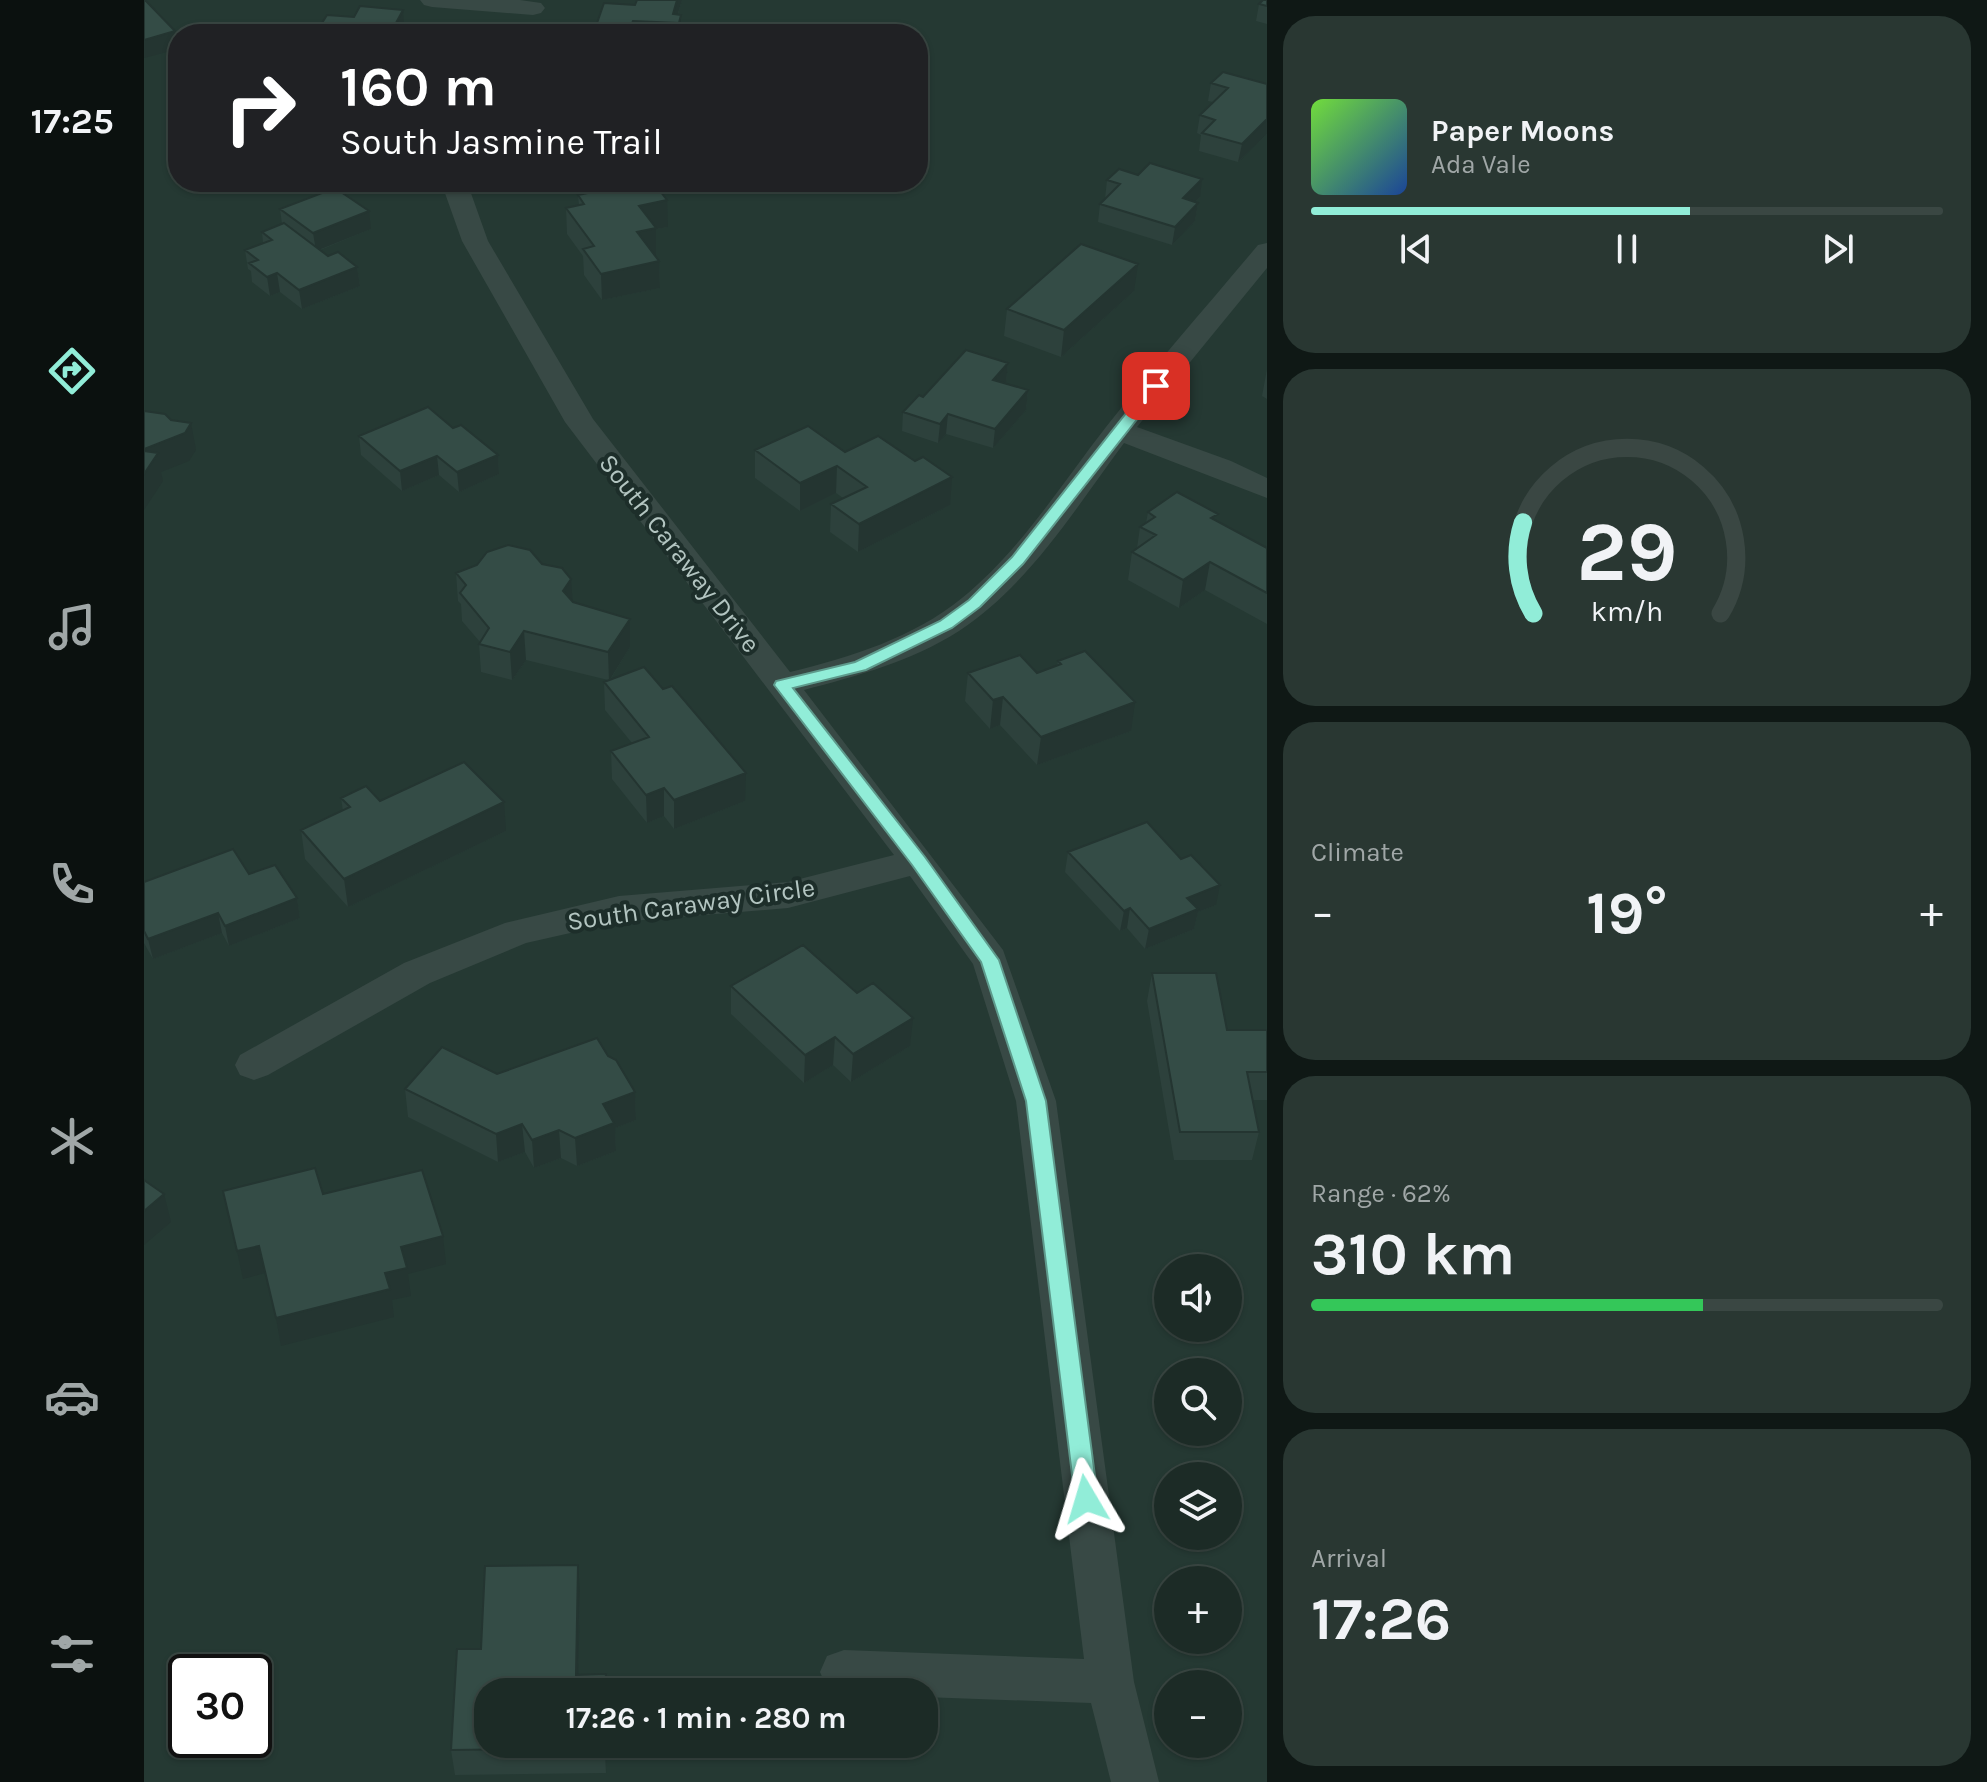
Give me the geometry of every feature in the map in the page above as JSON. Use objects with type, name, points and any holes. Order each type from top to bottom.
[{"type":"street","points":[[432,0],[536,4]]},
{"type":"street","points":[[522,24],[536,4]]},
{"type":"street","name":"South Caraway Drive","points":[[458,192],[475,241],[580,422],[918,861],[990,960],[1036,1101],[1110,1682],[1135,1782]]},
{"type":"street","points":[[782,685],[860,666],[946,625],[974,604],[1017,560],[1267,251]]},
{"type":"street","points":[[1119,431],[1220,467],[1267,489]]},
{"type":"street","name":"South Caraway Circle","points":[[254,1065],[417,973],[518,932],[619,909],[788,895],[918,861]]},
{"type":"street","points":[[844,1672],[1110,1682]]},
{"type":"building","points":[[145,0],[168,24],[168,33],[144,40]]},
{"type":"building","points":[[637,0],[677,0],[673,14],[681,15],[679,23],[633,21],[632,24],[597,24],[604,3],[635,5]]},
{"type":"building","points":[[360,6],[403,10],[395,24],[321,24],[327,15],[354,17]]},
{"type":"building","points":[[1223,72],[1267,84],[1267,119],[1242,144],[1202,133],[1215,120],[1200,115],[1228,88],[1211,83]]},
{"type":"building","points":[[1150,163],[1202,179],[1183,198],[1198,203],[1175,227],[1100,204],[1120,184],[1107,180],[1119,169],[1138,175]]},
{"type":"building","points":[[325,192],[341,192],[369,211],[313,233],[280,209]]},
{"type":"building","points":[[593,192],[661,192],[667,200],[639,206],[656,228],[637,232],[659,261],[601,274],[583,249],[594,246],[566,208],[584,204],[578,195]]},
{"type":"building","points":[[284,223],[328,256],[338,252],[357,267],[299,290],[277,273],[267,277],[249,263],[258,260],[245,250],[272,240],[262,232]]},
{"type":"building","points":[[1081,244],[1138,264],[1064,330],[1007,309]]},
{"type":"building","points":[[966,350],[1008,363],[993,380],[1028,390],[995,429],[948,414],[940,424],[903,412],[919,395],[923,397]]},
{"type":"building","points":[[428,407],[453,428],[461,425],[498,455],[457,472],[437,456],[400,471],[359,436]]},
{"type":"building","points":[[144,411],[191,423],[185,433],[144,449]]},
{"type":"building","points":[[808,426],[845,452],[878,436],[915,461],[923,457],[952,477],[859,524],[831,504],[867,487],[837,466],[800,483],[755,450]]},
{"type":"building","points":[[144,451],[158,453],[144,474]]},
{"type":"building","points":[[1177,492],[1218,514],[1211,518],[1267,548],[1267,593],[1210,562],[1183,580],[1132,552],[1156,535],[1140,527],[1155,517],[1148,512]]},
{"type":"building","points":[[508,545],[530,550],[542,564],[562,568],[571,579],[563,591],[573,602],[630,619],[608,652],[524,631],[510,652],[479,644],[489,628],[460,593],[466,585],[456,573],[477,565],[487,552]]},
{"type":"building","points":[[1085,651],[1135,702],[1041,737],[1003,697],[993,700],[968,673],[1020,655],[1037,673]]},
{"type":"building","points":[[644,667],[663,689],[672,686],[746,773],[674,800],[664,788],[646,795],[611,751],[649,737],[604,682]]},
{"type":"building","points":[[464,762],[504,802],[344,879],[301,830],[350,807],[341,798],[366,786],[380,801]]},
{"type":"building","points":[[1147,822],[1181,859],[1191,855],[1220,885],[1187,898],[1198,909],[1149,929],[1130,908],[1124,911],[1068,852]]},
{"type":"building","points":[[233,849],[249,874],[275,865],[297,898],[225,926],[218,913],[148,939],[144,931],[144,882]]},
{"type":"building","points":[[803,945],[857,993],[873,983],[913,1018],[853,1054],[835,1037],[805,1055],[731,986]]},
{"type":"building","points":[[1152,973],[1216,973],[1227,1030],[1267,1030],[1267,1072],[1247,1072],[1259,1132],[1180,1132]]},
{"type":"building","points":[[597,1038],[608,1056],[616,1060],[635,1092],[603,1104],[614,1123],[575,1138],[559,1130],[532,1140],[522,1124],[496,1134],[405,1089],[442,1047],[497,1074]]},
{"type":"building","points":[[315,1168],[323,1194],[422,1170],[443,1236],[401,1247],[407,1268],[385,1273],[390,1289],[276,1318],[259,1246],[237,1251],[223,1191]]},
{"type":"building","points":[[144,1180],[164,1194],[144,1211]]},
{"type":"building","points":[[578,1565],[576,1675],[606,1674],[606,1678],[474,1678],[474,1750],[451,1750],[457,1649],[481,1649],[485,1566]]},
{"type":"route","points":[[1086,1499],[1036,1101],[990,960],[782,685],[860,666],[946,625],[974,604],[1017,560],[1156,386]]}]
